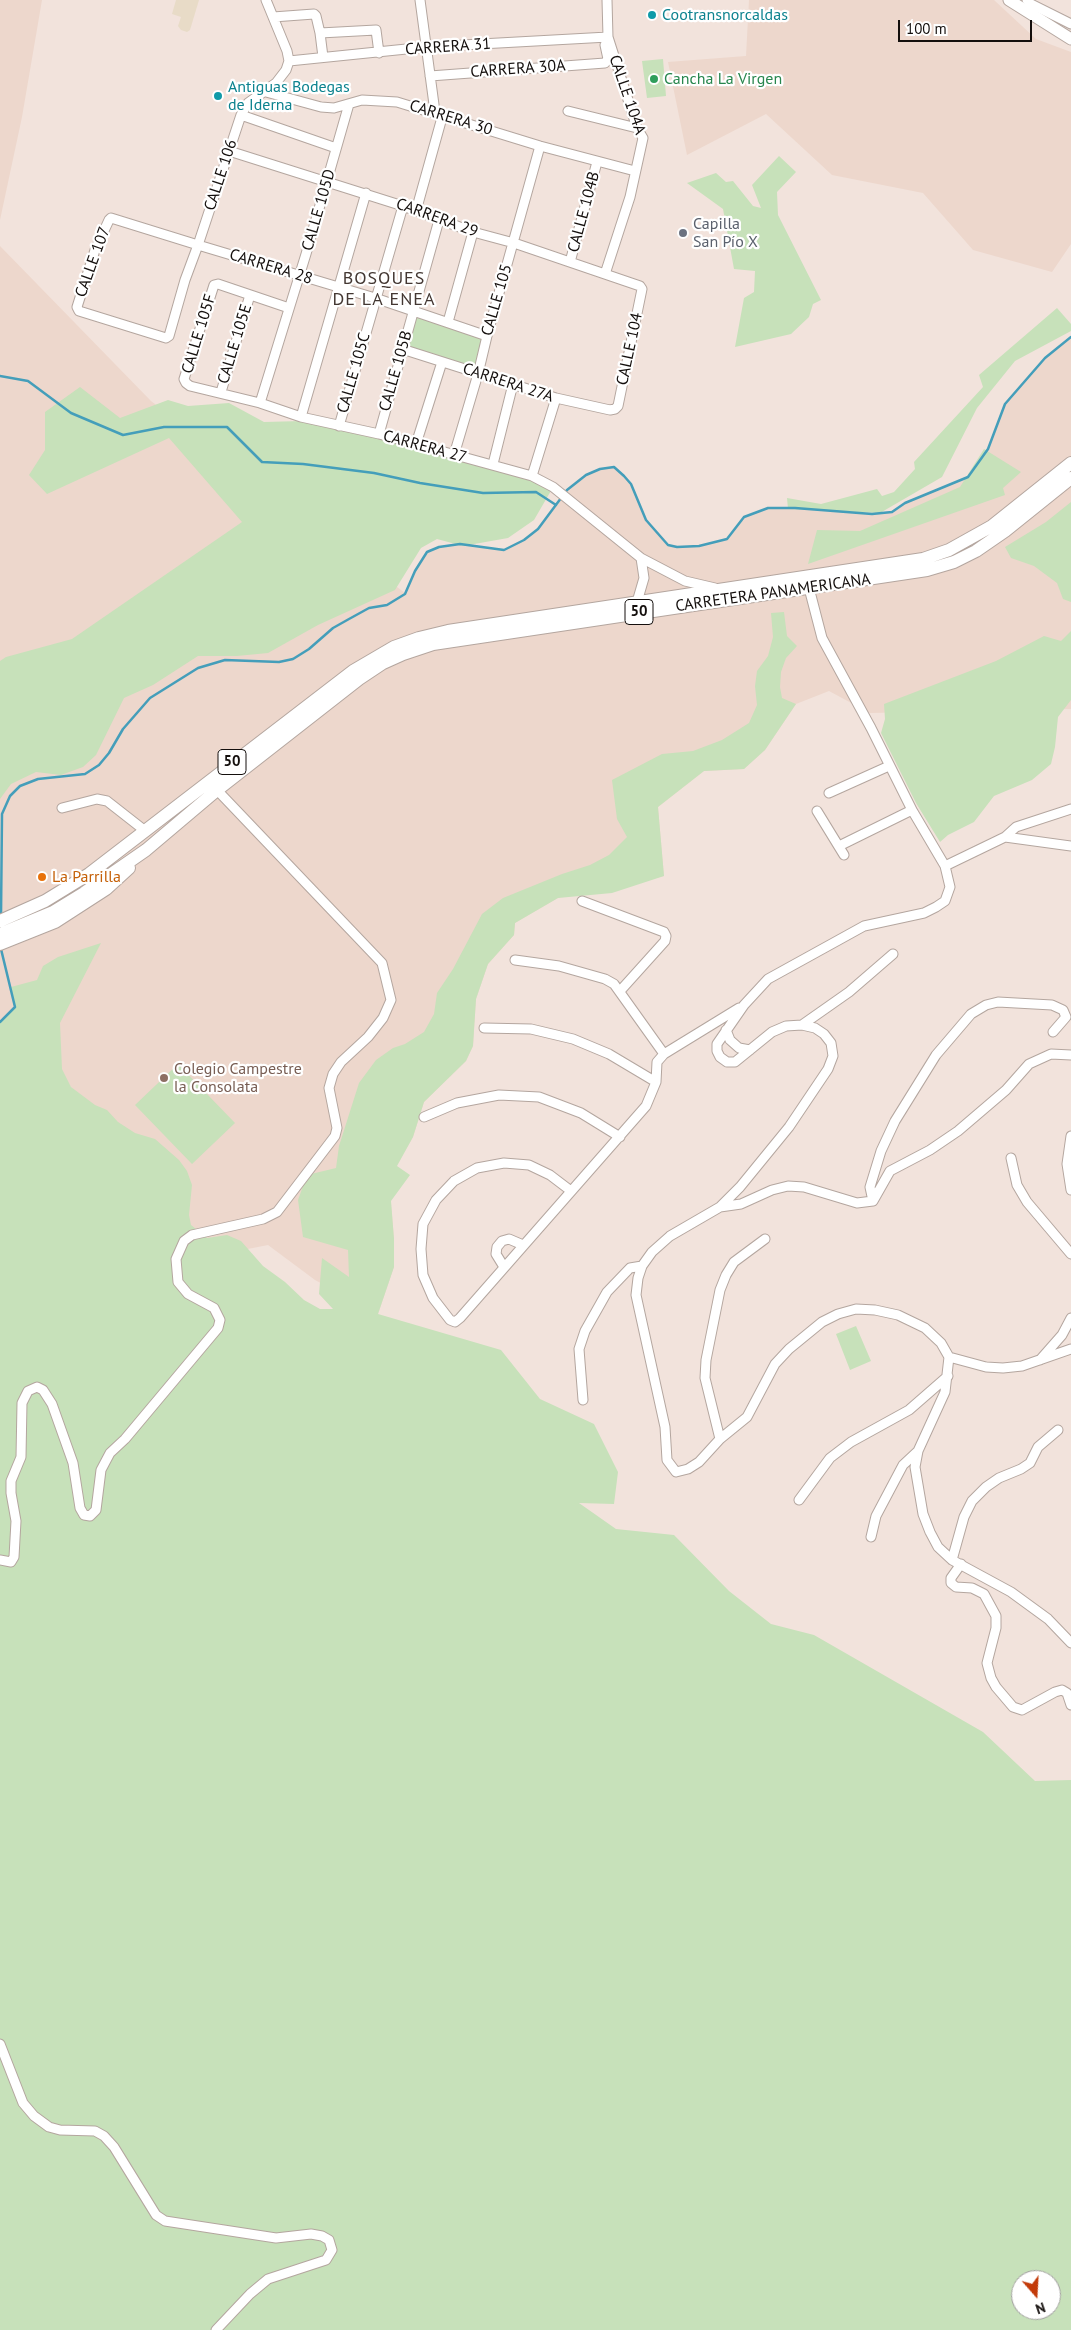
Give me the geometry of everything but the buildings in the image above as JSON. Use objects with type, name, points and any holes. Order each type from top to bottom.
[{"type":"highway","name":"CARRETERA PANAMERICANA","points":[[0,934],[53,912],[144,830],[353,671],[394,647],[419,638],[448,631],[924,559],[949,550],[992,526],[1071,463]]},
{"type":"highway","name":"CARRETERA PANAMERICANA","points":[[0,921],[45,901],[146,850],[217,790],[359,679],[383,663],[416,649],[433,644],[638,612],[927,570],[954,562],[1005,531],[1071,478]]},
{"type":"highway","points":[[0,915],[43,895],[87,864],[123,849]]},
{"type":"highway","points":[[0,944],[15,940],[56,922],[115,882],[146,850]]},
{"type":"main road","points":[[1010,0],[1071,39]]},
{"type":"street","points":[[266,0],[287,51],[289,61]]},
{"type":"street","points":[[416,211],[439,113],[430,76],[420,0]]},
{"type":"street","name":"CALLE 104A","points":[[605,63],[608,59],[606,38],[607,0]]},
{"type":"street","points":[[1027,0],[1031,4],[1071,24]]},
{"type":"street","points":[[272,18],[314,14],[320,33],[322,57]]},
{"type":"street","points":[[320,33],[376,30],[379,52]]},
{"type":"street","name":"CARRERA 31","points":[[289,61],[426,47],[606,38]]},
{"type":"street","name":"CALLE 104A","points":[[605,274],[630,197],[643,138],[637,128],[606,38]]},
{"type":"street","name":"CALLE 106","points":[[166,338],[169,336],[185,280],[241,115],[248,103],[266,92],[276,83],[286,70],[289,61]]},
{"type":"street","name":"CARRERA 30A","points":[[430,76],[605,63]]},
{"type":"street","name":"CARRERA 30","points":[[266,92],[321,108],[334,108],[379,100],[397,102],[439,113],[540,146],[635,171]]},
{"type":"street","name":"CALLE 105D","points":[[260,403],[327,181],[348,104]]},
{"type":"street","points":[[568,111],[637,128]]},
{"type":"street","points":[[241,115],[336,148]]},
{"type":"street","name":"CALLE 105","points":[[454,455],[540,146]]},
{"type":"street","name":"CARRERA 29","points":[[229,151],[366,193],[473,232],[514,243],[640,286],[642,289]]},
{"type":"street","name":"CALLE 104B","points":[[570,262],[598,162]]},
{"type":"street","points":[[301,417],[366,193]]},
{"type":"street","name":"CALLE 105C","points":[[339,426],[374,298],[403,206]]},
{"type":"street","name":"CARRERA 28","points":[[111,218],[374,298],[486,336]]},
{"type":"street","name":"CALLE 107","points":[[111,218],[95,250],[77,307],[79,311],[166,338]]},
{"type":"street","name":"CALLE 105B","points":[[379,434],[439,220]]},
{"type":"street","points":[[448,322],[473,232]]},
{"type":"street","name":"CALLE 105F","points":[[186,383],[184,379],[214,286],[218,284],[250,295]]},
{"type":"street","name":"CALLE 104","points":[[615,409],[618,406],[642,289]]},
{"type":"street","points":[[250,295],[289,308]]},
{"type":"street","name":"CALLE 105E","points":[[221,392],[250,295]]},
{"type":"street","name":"CARRERA 27A","points":[[402,349],[556,398],[610,410],[615,409]]},
{"type":"street","points":[[416,444],[442,362]]},
{"type":"street","name":"CARRERA 27","points":[[186,383],[190,386],[260,403],[301,417],[379,434],[532,476],[553,487],[576,504],[641,558],[685,581],[722,589]]},
{"type":"street","points":[[493,464],[513,384]]},
{"type":"street","points":[[532,476],[556,398]]},
{"type":"street","points":[[637,602],[644,578],[641,558]]},
{"type":"street","points":[[809,588],[822,638],[871,728],[912,810],[945,866],[950,887],[945,900],[936,907],[924,913],[864,926],[768,979],[744,1005],[717,1044],[720,1057],[727,1062],[735,1062],[772,1032],[786,1026],[802,1025],[815,1028],[824,1034],[831,1042],[833,1056],[828,1069],[789,1127],[740,1187],[720,1207],[670,1236],[652,1252],[642,1266],[636,1295],[665,1427],[667,1460],[676,1472],[688,1469],[747,1417],[775,1364],[789,1348],[822,1322],[838,1314],[856,1309],[876,1310],[898,1315],[925,1328],[941,1343],[949,1357],[946,1392],[918,1452],[915,1467],[922,1514],[938,1547],[952,1560],[1011,1592],[1048,1619],[1071,1643]]},
{"type":"street","points":[[829,793],[889,766]]},
{"type":"street","points":[[0,1560],[11,1562],[14,1557],[16,1521],[11,1481],[21,1457],[22,1403],[28,1391],[37,1387],[43,1390],[52,1404],[73,1463],[80,1508],[84,1515],[90,1516],[96,1510],[101,1470],[110,1453],[125,1439],[218,1328],[220,1320],[214,1308],[188,1294],[178,1282],[176,1259],[184,1240],[192,1235],[263,1219],[277,1212],[335,1136],[337,1128],[329,1088],[333,1074],[341,1062],[368,1036],[383,1018],[391,1000],[382,963],[217,790]]},
{"type":"street","points":[[62,808],[97,799],[107,801],[144,830]]},
{"type":"street","points":[[945,866],[1005,837],[1016,827],[1071,809]]},
{"type":"street","points":[[839,846],[912,810]]},
{"type":"street","points":[[817,811],[844,855]]},
{"type":"street","points":[[1005,837],[1071,846]]},
{"type":"street","points":[[582,901],[664,932],[666,936],[664,941],[620,991]]},
{"type":"street","points":[[802,1025],[849,992],[893,954]]},
{"type":"street","points":[[515,960],[559,966],[605,979],[614,984],[664,1054]]},
{"type":"street","points":[[873,1201],[870,1187],[881,1151],[895,1121],[936,1055],[971,1014],[986,1005],[998,1002],[1052,1005],[1063,1010],[1066,1017],[1053,1032]]},
{"type":"street","points":[[571,1191],[550,1175],[528,1165],[504,1163],[477,1168],[454,1181],[436,1200],[423,1224],[420,1249],[423,1275],[433,1298],[450,1320],[455,1322],[460,1318],[646,1106],[656,1082],[657,1062],[664,1054],[744,1005]]},
{"type":"street","points":[[484,1028],[531,1029],[573,1040],[609,1054],[656,1082]]},
{"type":"street","points":[[726,1030],[730,1040],[739,1048],[750,1050]]},
{"type":"street","points":[[873,1201],[890,1171],[930,1150],[958,1131],[1006,1090],[1029,1064],[1051,1054],[1071,1055]]},
{"type":"street","points":[[424,1117],[457,1103],[499,1095],[539,1097],[581,1113],[620,1137]]},
{"type":"street","points":[[1071,1136],[1067,1164],[1071,1190]]},
{"type":"street","points":[[1010,1158],[1017,1185],[1027,1202],[1071,1254]]},
{"type":"street","points":[[720,1207],[741,1204],[772,1190],[788,1186],[804,1187],[857,1203],[873,1201]]},
{"type":"street","points":[[504,1267],[496,1254],[497,1247],[502,1241],[509,1239],[523,1245]]},
{"type":"street","points":[[720,1439],[705,1378],[706,1360],[720,1290],[734,1262],[765,1239]]},
{"type":"street","points":[[583,1400],[579,1349],[585,1331],[607,1292],[630,1268],[642,1266]]},
{"type":"street","points":[[1039,1361],[1062,1335],[1071,1318]]},
{"type":"street","points":[[949,1357],[986,1367],[1003,1368],[1022,1366],[1071,1349]]},
{"type":"street","points":[[799,1500],[830,1458],[851,1442],[909,1410],[948,1376]]},
{"type":"street","points":[[952,1560],[964,1517],[972,1501],[998,1478],[1021,1469],[1030,1462],[1038,1447],[1058,1430]]},
{"type":"street","points":[[871,1537],[876,1516],[903,1465],[918,1452]]},
{"type":"street","points":[[961,1564],[951,1578],[951,1583],[956,1587],[972,1588],[984,1594],[996,1616],[996,1628],[987,1663],[991,1678],[996,1687],[1014,1707],[1022,1710],[1054,1692],[1062,1690],[1067,1694],[1071,1705]]},
{"type":"street","points":[[0,2044],[23,2104],[34,2116],[49,2126],[60,2130],[95,2130],[104,2136],[114,2147],[156,2215],[165,2221],[276,2238],[311,2234],[322,2236],[329,2240],[332,2250],[326,2260],[268,2279],[250,2294],[216,2330]]},
{"type":"shaded area","points":[[0,0],[42,0],[22,117],[0,220]]},
{"type":"shaded area","points":[[176,0],[199,0],[190,30],[187,32],[181,30],[178,26],[181,17],[172,14]]},
{"type":"shaded area","points":[[749,0],[994,0],[1036,39],[1071,52],[1071,244],[1052,272],[973,250],[923,193],[832,175],[766,114],[687,155],[668,62],[746,56]]},
{"type":"shaded area","points":[[0,246],[151,401],[405,593],[415,571],[427,552],[439,547],[460,544],[504,550],[524,540],[538,529],[567,490],[586,475],[600,469],[614,467],[624,476],[631,484],[646,520],[668,545],[677,547],[699,546],[727,539],[744,517],[768,508],[795,508],[872,514],[892,512],[905,503],[968,477],[988,449],[1005,404],[1045,358],[1071,337],[1071,709],[870,713],[829,691],[796,704],[765,750],[744,769],[704,771],[658,807],[664,876],[558,898],[515,923],[514,935],[488,964],[476,999],[473,1046],[466,1061],[424,1102],[413,1137],[389,1179],[394,1239],[394,1267],[378,1314],[315,1280],[268,1245],[192,1260],[15,1007],[0,1022]]},
{"type":"green space","name":"Cancha La Virgen","points":[[663,59],[666,96],[647,98],[642,61]]},
{"type":"green space","points":[[779,156],[796,172],[777,192],[778,215],[821,300],[813,304],[809,317],[791,334],[735,347],[744,298],[754,292],[755,271],[734,269],[723,209],[687,183],[716,173],[726,182],[733,181],[753,206],[761,208],[752,185]]},
{"type":"green space","points":[[1057,308],[1071,324],[1071,331],[1015,361],[977,408],[942,477],[880,513],[788,509],[787,498],[821,504],[877,489],[882,496],[894,492],[915,469],[914,462],[983,387],[979,375]]},
{"type":"green space","points":[[413,311],[487,336],[478,374],[402,349]]},
{"type":"green space","points":[[80,387],[120,418],[168,400],[188,406],[229,403],[264,422],[302,421],[378,438],[526,479],[552,489],[534,520],[508,538],[463,546],[437,539],[421,548],[395,590],[318,625],[268,653],[237,656],[198,656],[153,685],[124,698],[96,755],[83,767],[61,775],[36,772],[11,784],[0,799],[0,661],[6,657],[72,639],[242,522],[169,438],[47,494],[29,475],[45,450],[45,412]]},
{"type":"green space","points":[[984,449],[1021,472],[1003,488],[1005,495],[808,564],[817,530],[860,531],[960,487]]},
{"type":"green space","points":[[1071,502],[1071,602],[1063,599],[1057,583],[1034,566],[1011,558],[1005,547],[1046,522]]},
{"type":"green space","points":[[784,612],[787,636],[797,646],[786,658],[781,672],[780,687],[782,698],[796,704],[765,750],[744,769],[704,771],[658,807],[664,876],[612,893],[558,898],[515,923],[514,935],[488,964],[476,999],[473,1046],[466,1061],[424,1102],[413,1137],[397,1166],[410,1175],[391,1201],[394,1267],[378,1314],[501,1350],[540,1399],[594,1424],[618,1472],[614,1504],[579,1503],[616,1529],[674,1535],[729,1591],[771,1624],[814,1635],[983,1732],[1035,1781],[1071,1780],[1071,2330],[0,2330],[0,1022],[15,1007],[11,987],[37,980],[43,966],[58,957],[101,943],[60,1023],[62,1069],[71,1087],[95,1105],[107,1110],[118,1122],[135,1133],[155,1139],[179,1160],[187,1171],[192,1185],[189,1215],[191,1225],[207,1238],[227,1235],[241,1241],[263,1266],[285,1282],[304,1300],[320,1309],[333,1309],[319,1294],[322,1258],[349,1277],[348,1250],[303,1237],[298,1200],[307,1175],[336,1168],[339,1146],[359,1083],[376,1060],[393,1048],[405,1044],[424,1032],[434,1014],[437,993],[453,969],[482,914],[503,898],[562,874],[590,865],[609,855],[627,837],[617,819],[612,780],[662,754],[693,751],[722,740],[749,723],[757,705],[755,686],[757,671],[768,656],[773,637],[771,613]]},
{"type":"green space","points":[[1071,631],[1071,700],[1058,717],[1051,764],[1032,780],[994,796],[974,822],[948,835],[940,842],[916,803],[881,733],[885,719],[884,704],[996,661],[1044,636],[1061,641]]},
{"type":"green space","points":[[178,1064],[235,1123],[192,1164],[135,1105]]},
{"type":"green space","points":[[856,1326],[871,1361],[850,1370],[836,1334]]},
{"type":"waterway","points":[[1,916],[2,814],[10,796],[20,786],[38,779],[85,774],[99,765],[109,753],[123,729],[150,698],[198,668],[225,660],[279,662],[293,659],[309,649],[333,628],[369,608],[387,605],[405,594],[415,571],[427,552],[439,547],[460,544],[504,550],[524,540],[538,529],[567,490],[586,475],[600,469],[614,467],[624,476],[631,484],[646,520],[668,545],[677,547],[699,546],[727,539],[744,517],[768,508],[795,508],[872,514],[892,512],[905,503],[968,477],[988,449],[1005,404],[1045,358],[1071,337]]},
{"type":"waterway","points":[[0,376],[28,381],[71,413],[123,435],[164,427],[227,427],[262,462],[303,464],[374,473],[420,483],[483,493],[536,492],[556,505]]},
{"type":"waterway","points":[[0,1022],[15,1007],[1,949]]},
{"type":"place","name":"Cootransnorcaldas","points":[[652,15]]},
{"type":"place","name":"Cancha La Virgen","points":[[654,79]]},
{"type":"place","name":"Antiguas Bodegas de Iderna","points":[[218,96]]},
{"type":"place","name":"Capilla San Pío X","points":[[683,233]]},
{"type":"place","name":"La Parrilla","points":[[42,877]]},
{"type":"place","name":"Colegio Campestre la Consolata","points":[[164,1078]]},
{"type":"district","name":"BOSQUES DE LA ENEA","points":[[384,289]]}]
